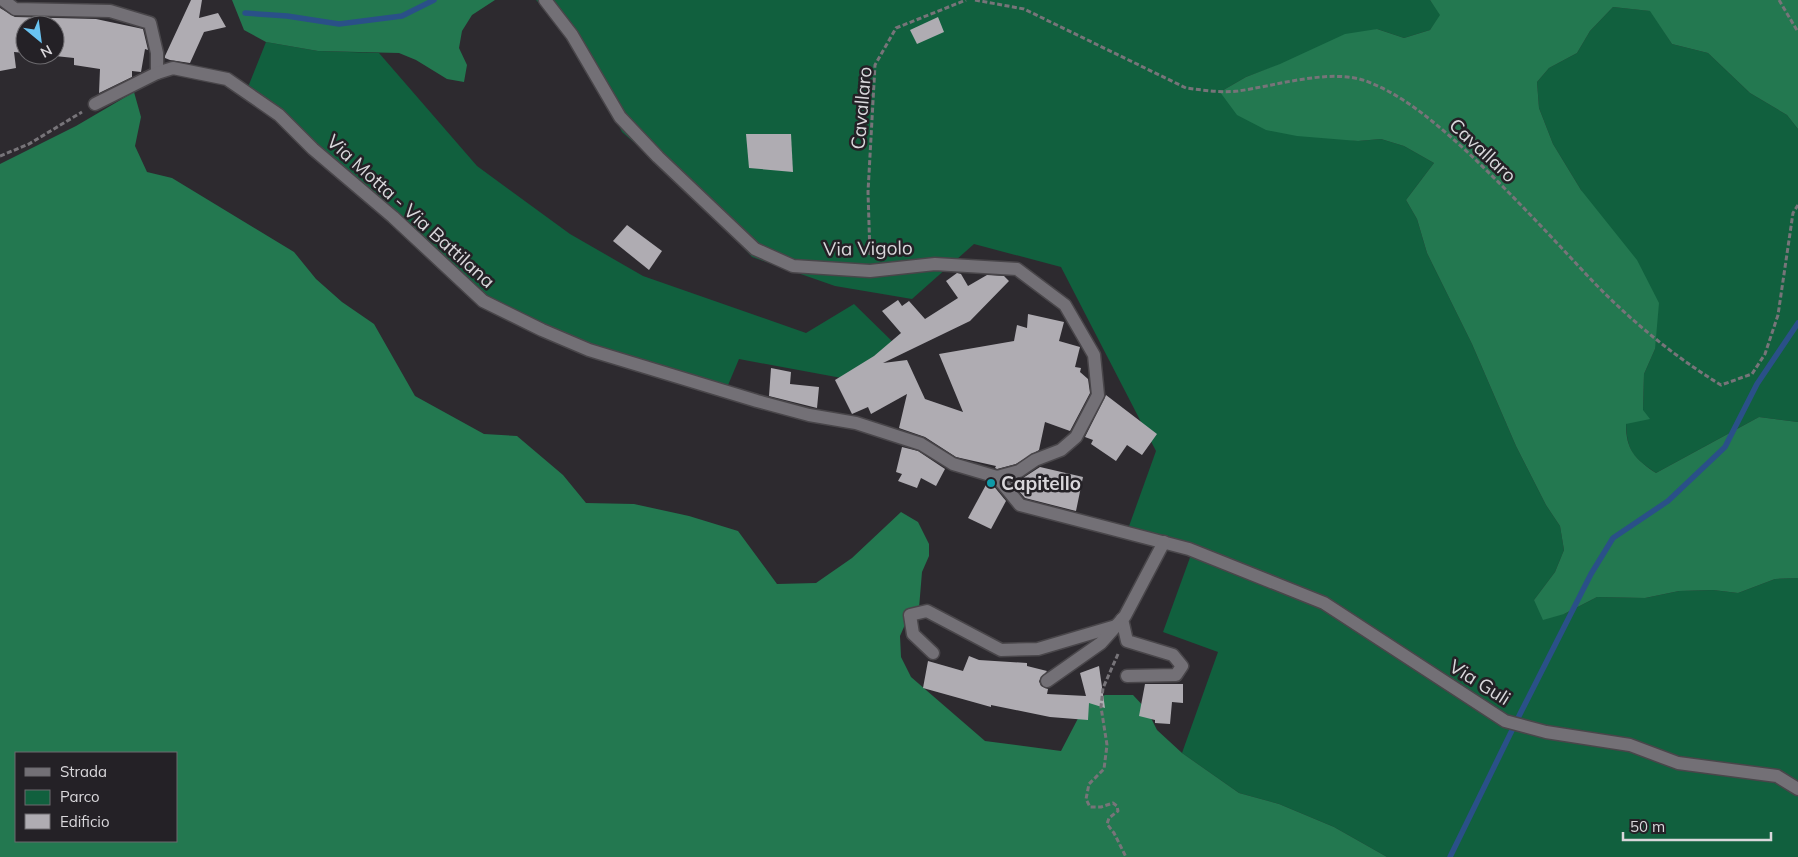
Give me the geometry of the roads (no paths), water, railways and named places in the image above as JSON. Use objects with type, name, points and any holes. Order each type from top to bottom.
[{"type":"street","points":[[3,0],[14,9],[68,8],[110,11],[150,23],[157,53],[157,73]]},
{"type":"street","name":"Via Vigolo","points":[[544,0],[572,35],[620,117],[658,157],[755,249],[794,266],[870,270],[935,264],[1017,269],[1065,305],[1094,355],[1098,395],[1076,437],[1061,450],[1035,460],[1020,471],[997,477]]},
{"type":"street","name":"Via Motta - Via Battilana","points":[[95,104],[157,73],[173,68],[227,79],[280,115],[313,149],[393,217],[483,302],[589,350],[756,401],[810,415],[856,423],[921,444],[953,464],[997,477]]},
{"type":"street","points":[[997,477],[1020,505],[1164,542],[1119,623],[1101,643],[1047,681]]},
{"type":"street","name":"Via Guli","points":[[1164,542],[1189,549],[1324,604],[1505,721],[1546,732],[1630,745],[1678,763],[1777,776],[1798,789]]},
{"type":"street","points":[[933,653],[913,634],[910,615],[927,611],[1001,650],[1038,649],[1119,623]]},
{"type":"street","points":[[1119,623],[1127,641],[1173,655],[1182,666],[1176,675],[1127,676]]},
{"type":"waterway","points":[[245,13],[287,16],[339,24],[402,16],[434,0]]},
{"type":"waterway","points":[[1450,857],[1591,574],[1613,538],[1668,501],[1725,447],[1757,384],[1798,323]]},
{"type":"place","name":"Capitello","points":[[991,483]]}]
